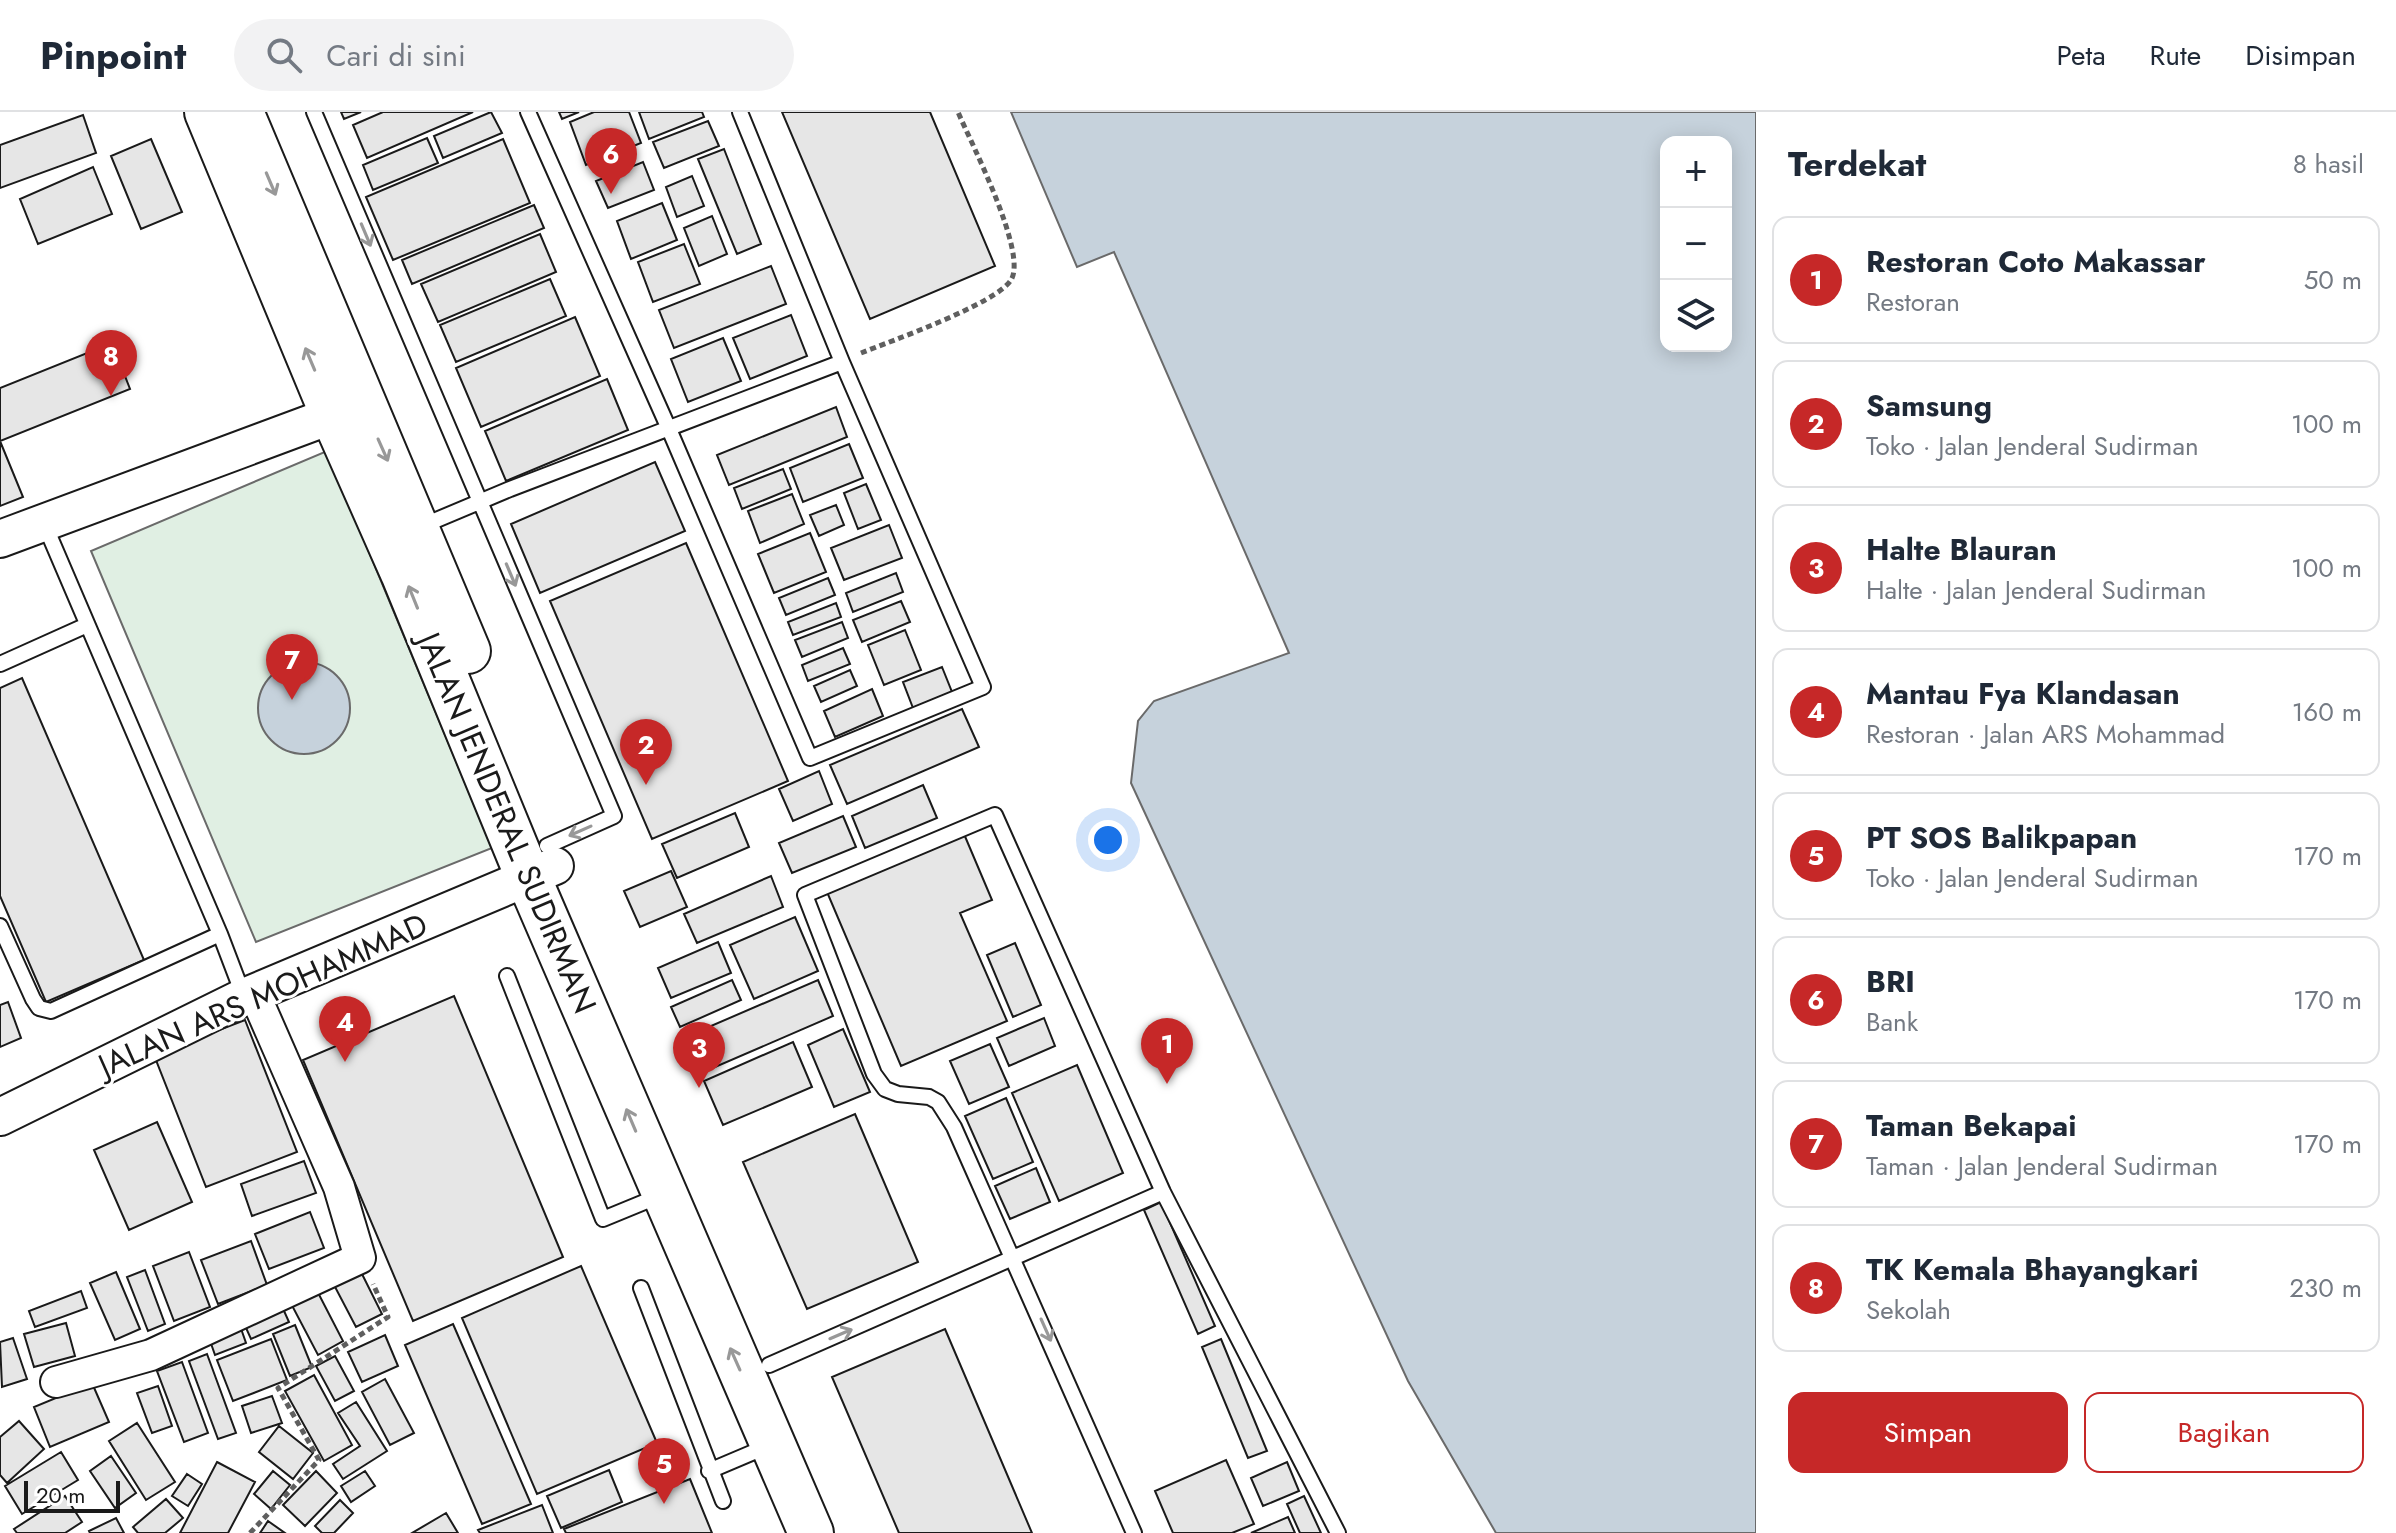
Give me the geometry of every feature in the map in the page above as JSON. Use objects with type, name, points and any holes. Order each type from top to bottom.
[{"type":"highway","name":"JALAN JENDERAL SUDIRMAN","points":[[207,112],[333,415],[403,573],[543,863],[842,1533]]},
{"type":"highway","name":"JALAN JENDERAL SUDIRMAN","points":[[241,112],[361,401],[418,527],[663,1194],[811,1533]]},
{"type":"street","points":[[0,539],[333,415]]},
{"type":"street","name":"JALAN ARS MOHAMMAD","points":[[0,1117],[249,995],[543,863]]},
{"type":"street","points":[[56,1382],[151,1355],[360,1258],[339,1187],[249,995]]},
{"type":"lane","points":[[314,112],[614,816],[543,863]]},
{"type":"lane","points":[[528,112],[669,429],[810,758],[983,687],[842,362],[740,112]]},
{"type":"lane","points":[[418,527],[842,362]]},
{"type":"lane","points":[[44,523],[249,995]]},
{"type":"lane","points":[[0,664],[87,625]]},
{"type":"lane","points":[[1134,1533],[1015,1259],[946,1111],[929,1097],[898,1094],[885,1089],[874,1074],[805,895],[995,815],[1163,1192],[1338,1533]]},
{"type":"lane","points":[[0,926],[33,999],[39,1008],[51,1011],[220,934]]},
{"type":"lane","points":[[507,976],[603,1219],[663,1194]]},
{"type":"lane","points":[[769,1365],[1163,1192]]},
{"type":"lane","points":[[641,1288],[723,1501]]},
{"type":"lane","points":[[709,1471],[773,1443]]},
{"type":"path","points":[[842,362],[988,299],[1011,280],[1015,261],[1009,232],[958,112]]},
{"type":"path","points":[[250,1533],[319,1460],[278,1388],[388,1317],[360,1258]]},
{"type":"green space","points":[[327,451],[492,848],[256,942],[91,551]]},
{"type":"shaded area","points":[[1011,112],[1756,112],[1756,1533],[1496,1533],[1408,1381],[1131,783],[1138,721],[1154,701],[1289,653],[1114,252],[1077,267]]},
{"type":"shaded area","points":[[304,662],[322,665],[337,675],[347,690],[350,708],[347,726],[337,741],[322,751],[304,754],[286,751],[271,741],[261,726],[258,708],[261,690],[271,675],[286,665]]},
{"type":"building","points":[[341,112],[361,112],[344,119]]},
{"type":"building","points":[[383,112],[473,112],[367,158],[353,125]]},
{"type":"building","points":[[491,112],[502,133],[443,158],[434,136]]},
{"type":"building","points":[[559,112],[579,112],[562,119]]},
{"type":"building","points":[[594,112],[629,112],[641,143],[586,165],[570,122]]},
{"type":"building","points":[[639,112],[702,112],[704,117],[649,139]]},
{"type":"building","points":[[782,112],[930,112],[995,266],[870,319]]},
{"type":"building","points":[[83,115],[96,153],[0,188],[0,145]]},
{"type":"building","points":[[708,121],[719,146],[664,168],[653,142]]},
{"type":"building","points":[[427,138],[438,163],[373,190],[363,165]]},
{"type":"building","points":[[151,139],[182,212],[141,229],[111,156]]},
{"type":"building","points":[[503,139],[530,203],[393,260],[366,197]]},
{"type":"building","points":[[724,149],[761,244],[737,254],[698,159]]},
{"type":"building","points":[[643,162],[654,190],[608,208],[596,181]]},
{"type":"building","points":[[93,167],[112,214],[38,244],[20,199]]},
{"type":"building","points":[[692,176],[704,206],[677,217],[666,187]]},
{"type":"building","points":[[662,203],[677,240],[631,259],[617,221]]},
{"type":"building","points":[[534,205],[544,228],[412,284],[402,260]]},
{"type":"building","points":[[712,216],[727,254],[699,266],[684,228]]},
{"type":"building","points":[[540,234],[556,272],[438,322],[421,284]]},
{"type":"building","points":[[684,244],[700,284],[653,302],[638,262]]},
{"type":"building","points":[[771,266],[786,304],[674,348],[659,310]]},
{"type":"building","points":[[550,279],[566,316],[456,362],[440,325]]},
{"type":"building","points":[[791,315],[807,356],[750,379],[733,338]]},
{"type":"building","points":[[575,317],[600,376],[481,427],[456,368]]},
{"type":"building","points":[[723,338],[741,381],[688,402],[671,359]]},
{"type":"building","points":[[112,343],[130,389],[0,441],[0,388]]},
{"type":"building","points":[[607,379],[628,430],[506,481],[485,431]]},
{"type":"building","points":[[836,407],[847,437],[729,485],[717,455]]},
{"type":"building","points":[[0,441],[23,497],[0,506]]},
{"type":"building","points":[[849,444],[863,478],[803,502],[790,468]]},
{"type":"building","points":[[655,462],[685,531],[540,593],[511,524]]},
{"type":"building","points":[[783,469],[791,489],[742,509],[734,488]]},
{"type":"building","points":[[866,484],[881,520],[858,529],[844,493]]},
{"type":"building","points":[[792,494],[804,524],[760,543],[748,511]]},
{"type":"building","points":[[836,505],[844,525],[819,536],[810,515]]},
{"type":"building","points":[[889,525],[902,558],[844,580],[831,548]]},
{"type":"building","points":[[810,533],[826,572],[774,593],[758,554]]},
{"type":"building","points":[[686,543],[788,781],[652,839],[550,601]]},
{"type":"building","points":[[896,573],[903,592],[853,612],[846,593]]},
{"type":"building","points":[[828,578],[835,595],[786,615],[779,598]]},
{"type":"building","points":[[901,601],[910,622],[862,642],[853,620]]},
{"type":"building","points":[[836,603],[841,617],[793,635],[788,622]]},
{"type":"building","points":[[842,622],[848,638],[802,657],[795,640]]},
{"type":"building","points":[[905,630],[921,670],[884,685],[868,645]]},
{"type":"building","points":[[843,648],[850,664],[808,681],[802,665]]},
{"type":"building","points":[[942,667],[952,692],[913,708],[903,682]]},
{"type":"building","points":[[850,670],[857,686],[821,702],[814,686]]},
{"type":"building","points":[[22,678],[144,960],[46,1002],[0,896],[0,688]]},
{"type":"building","points":[[872,689],[883,716],[835,737],[824,711]]},
{"type":"building","points":[[962,709],[979,747],[847,804],[830,765]]},
{"type":"building","points":[[819,771],[832,804],[793,821],[779,789]]},
{"type":"building","points":[[923,785],[937,818],[865,848],[852,816]]},
{"type":"building","points":[[735,813],[749,847],[677,878],[662,844]]},
{"type":"building","points":[[843,816],[856,847],[792,873],[779,843]]},
{"type":"building","points":[[964,834],[992,900],[960,913],[1007,1021],[901,1066],[827,892]]},
{"type":"building","points":[[671,871],[687,907],[640,927],[624,891]]},
{"type":"building","points":[[771,876],[783,907],[697,943],[684,914]]},
{"type":"building","points":[[795,917],[818,971],[754,999],[730,945]]},
{"type":"building","points":[[718,942],[731,973],[671,998],[658,968]]},
{"type":"building","points":[[1015,943],[1041,1005],[1013,1017],[987,955]]},
{"type":"building","points":[[732,980],[741,1000],[680,1027],[671,1007]]},
{"type":"building","points":[[818,980],[833,1016],[699,1074],[683,1038]]},
{"type":"building","points":[[454,996],[563,1257],[413,1321],[303,1060]]},
{"type":"building","points":[[8,1002],[21,1038],[0,1047],[0,1005]]},
{"type":"building","points":[[1044,1018],[1055,1046],[1009,1066],[997,1038]]},
{"type":"building","points":[[245,1020],[297,1152],[206,1187],[154,1055]]},
{"type":"building","points":[[843,1029],[870,1092],[834,1107],[808,1045]]},
{"type":"building","points":[[793,1042],[812,1087],[723,1125],[704,1081]]},
{"type":"building","points":[[990,1044],[1009,1087],[969,1104],[950,1061]]},
{"type":"building","points":[[1077,1065],[1123,1173],[1059,1201],[1012,1093]]},
{"type":"building","points":[[1006,1098],[1033,1162],[993,1179],[965,1116]]},
{"type":"building","points":[[855,1114],[918,1262],[807,1309],[743,1162]]},
{"type":"building","points":[[157,1122],[192,1202],[129,1230],[94,1150]]},
{"type":"building","points":[[304,1161],[316,1193],[252,1216],[241,1184]]},
{"type":"building","points":[[1036,1168],[1050,1202],[1010,1219],[995,1186]]},
{"type":"building","points":[[1161,1202],[1215,1326],[1198,1334],[1144,1210]]},
{"type":"building","points":[[310,1212],[324,1248],[269,1269],[255,1234]]},
{"type":"building","points":[[251,1241],[267,1285],[218,1304],[201,1260]]},
{"type":"building","points":[[189,1252],[210,1307],[174,1321],[153,1266]]},
{"type":"building","points":[[581,1266],[657,1443],[537,1494],[462,1318]]},
{"type":"building","points":[[145,1270],[165,1324],[148,1331],[127,1277]]},
{"type":"building","points":[[116,1272],[140,1329],[115,1340],[90,1283]]},
{"type":"building","points":[[361,1272],[382,1314],[356,1327],[334,1285]]},
{"type":"building","points":[[313,1283],[343,1341],[318,1355],[287,1296]]},
{"type":"building","points":[[81,1291],[87,1308],[35,1327],[29,1311]]},
{"type":"building","points":[[280,1302],[289,1322],[251,1339],[242,1319]]},
{"type":"building","points":[[238,1320],[246,1343],[215,1355],[207,1332]]},
{"type":"building","points":[[66,1323],[75,1356],[34,1367],[24,1334]]},
{"type":"building","points":[[453,1324],[531,1504],[482,1524],[405,1345]]},
{"type":"building","points":[[295,1325],[312,1367],[290,1376],[273,1334]]},
{"type":"building","points":[[945,1329],[1032,1533],[899,1533],[832,1377]]},
{"type":"building","points":[[385,1335],[398,1366],[362,1382],[348,1352]]},
{"type":"building","points":[[13,1338],[27,1379],[2,1387],[0,1342]]},
{"type":"building","points":[[271,1339],[287,1380],[233,1401],[217,1360]]},
{"type":"building","points":[[1221,1339],[1267,1451],[1248,1458],[1202,1347]]},
{"type":"building","points":[[207,1354],[236,1433],[218,1439],[189,1361]]},
{"type":"building","points":[[335,1356],[354,1391],[335,1401],[316,1366]]},
{"type":"building","points":[[182,1362],[208,1433],[184,1442],[157,1371]]},
{"type":"building","points":[[314,1375],[352,1445],[324,1461],[285,1391]]},
{"type":"building","points":[[385,1379],[414,1433],[390,1445],[362,1392]]},
{"type":"building","points":[[92,1383],[109,1422],[50,1447],[34,1407]]},
{"type":"building","points":[[158,1386],[172,1426],[152,1433],[137,1393]]},
{"type":"building","points":[[272,1396],[282,1423],[251,1433],[242,1406]]},
{"type":"building","points":[[356,1402],[387,1451],[343,1479],[333,1464],[360,1446],[338,1413]]},
{"type":"building","points":[[19,1421],[44,1449],[7,1483],[0,1475],[0,1437]]},
{"type":"building","points":[[137,1423],[175,1482],[146,1500],[109,1441]]},
{"type":"building","points":[[279,1426],[313,1453],[293,1479],[259,1452]]},
{"type":"building","points":[[61,1452],[78,1480],[22,1514],[5,1486]]},
{"type":"building","points":[[111,1456],[136,1493],[115,1508],[90,1471]]},
{"type":"building","points":[[1226,1460],[1254,1524],[1232,1533],[1173,1533],[1155,1491]]},
{"type":"building","points":[[217,1462],[255,1482],[228,1533],[180,1533]]},
{"type":"building","points":[[1287,1462],[1299,1491],[1263,1506],[1251,1478]]},
{"type":"building","points":[[609,1470],[622,1502],[561,1528],[547,1496]]},
{"type":"building","points":[[273,1471],[290,1485],[271,1509],[254,1494]]},
{"type":"building","points":[[316,1471],[337,1493],[305,1526],[283,1505]]},
{"type":"building","points":[[365,1471],[375,1486],[351,1502],[341,1486]]},
{"type":"building","points":[[187,1474],[202,1484],[188,1506],[172,1496]]},
{"type":"building","points":[[690,1479],[712,1533],[566,1533],[564,1529]]},
{"type":"building","points":[[65,1496],[82,1522],[65,1533],[17,1533],[14,1529]]},
{"type":"building","points":[[1304,1496],[1321,1533],[1300,1533],[1287,1504]]},
{"type":"building","points":[[166,1499],[183,1518],[165,1533],[138,1533],[133,1527]]},
{"type":"building","points":[[340,1500],[353,1513],[334,1533],[322,1533],[315,1526]]},
{"type":"building","points":[[542,1505],[553,1533],[480,1533],[478,1530]]},
{"type":"building","points":[[446,1513],[458,1533],[412,1533]]},
{"type":"building","points":[[1288,1517],[1295,1533],[1251,1533]]},
{"type":"building","points":[[116,1518],[124,1533],[90,1533],[89,1531]]},
{"type":"building","points":[[268,1521],[285,1533],[260,1533]]},
{"type":"place","name":"BRI","points":[[611,194]]},
{"type":"place","name":"TK Kemala Bhayangkari","points":[[111,396]]},
{"type":"place","name":"Taman Bekapai","points":[[292,700]]},
{"type":"place","name":"Samsung","points":[[646,785]]},
{"type":"place","name":"Mantau Fya Klandasan","points":[[345,1062]]},
{"type":"place","name":"Restoran Coto Makassar","points":[[1167,1084]]},
{"type":"place","name":"Halte Blauran","points":[[699,1088]]},
{"type":"place","name":"PT SOS Balikpapan","points":[[664,1504]]}]
